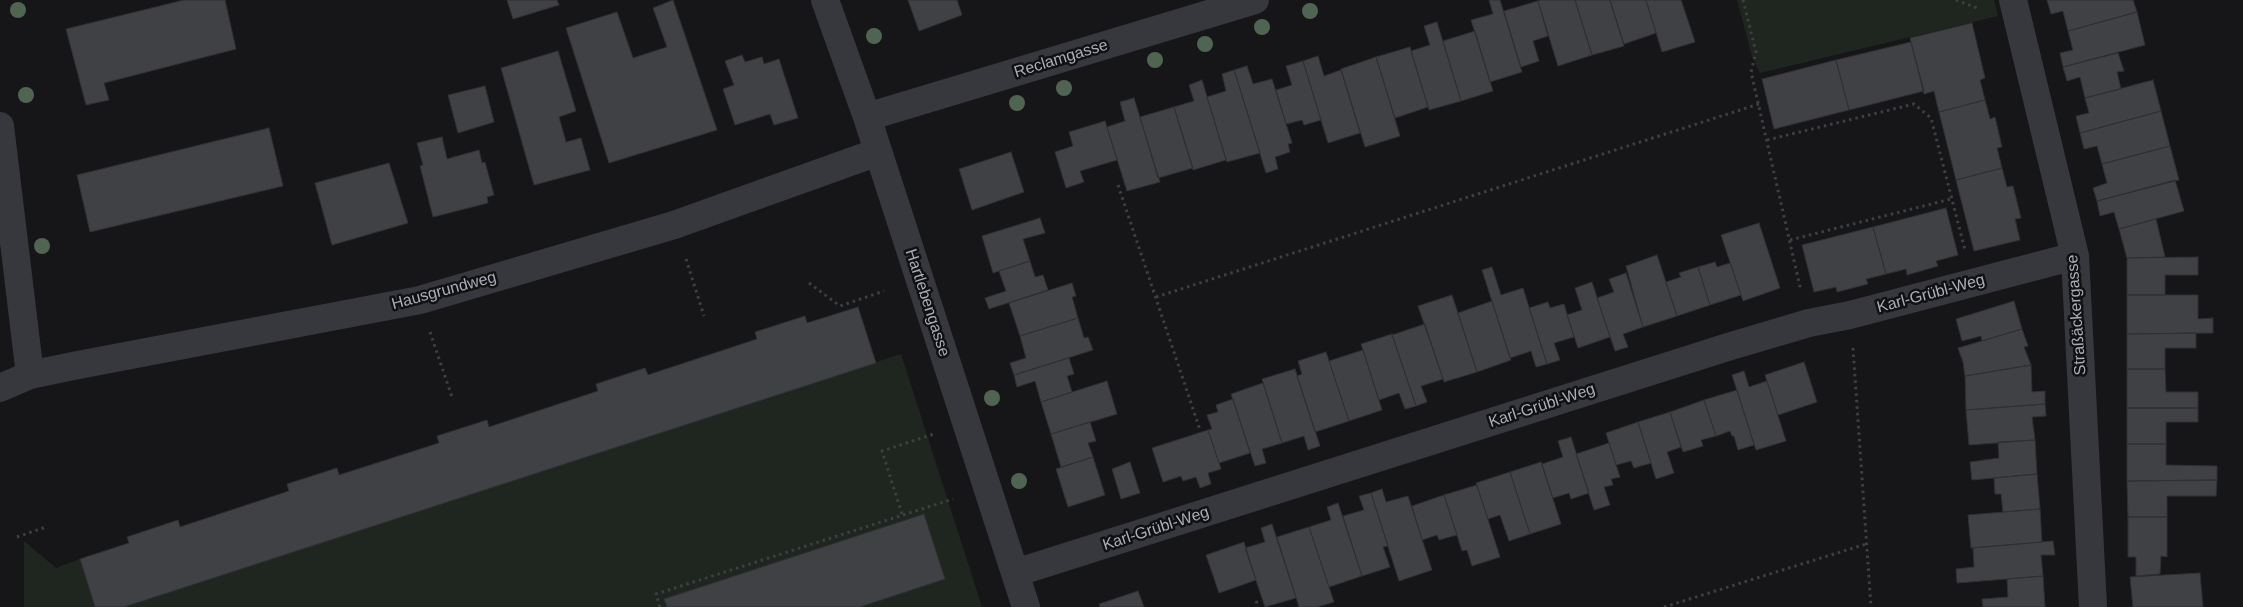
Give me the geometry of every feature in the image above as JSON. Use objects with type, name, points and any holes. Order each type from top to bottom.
[{"type":"street","name":"Hartlebengasse","points":[[825,0],[878,152],[1026,607]]},
{"type":"street","name":"Reclamgasse","points":[[866,117],[1255,0]]},
{"type":"street","name":"Straßäckergasse","points":[[2001,3],[2075,256],[2093,607]]},
{"type":"street","points":[[0,126],[30,375]]},
{"type":"street","name":"Hausgrundweg","points":[[0,388],[30,375],[420,300],[674,225],[878,152]]},
{"type":"street","name":"Karl-Grübl-Weg","points":[[1015,573],[1809,323],[1850,315],[2075,256]]},
{"type":"path","points":[[1743,0],[1756,52],[1751,72],[1809,323]]},
{"type":"path","points":[[1956,0],[1980,9],[2001,3]]},
{"type":"path","points":[[1156,296],[1759,104]]},
{"type":"path","points":[[1767,140],[1914,104],[1931,118],[1973,282]]},
{"type":"path","points":[[1118,185],[1200,430]]},
{"type":"path","points":[[1790,240],[1951,199]]},
{"type":"path","points":[[686,260],[704,316]]},
{"type":"path","points":[[809,283],[840,306],[884,291]]},
{"type":"path","points":[[1850,315],[1871,607]]},
{"type":"path","points":[[430,331],[452,397]]},
{"type":"path","points":[[902,514],[882,451],[931,435]]},
{"type":"path","points":[[660,607],[656,594],[953,499]]},
{"type":"path","points":[[17,537],[46,527]]},
{"type":"path","points":[[851,531],[853,537]]},
{"type":"path","points":[[1664,607],[1866,544]]},
{"type":"path","points":[[737,568],[739,574]]},
{"type":"path","points":[[1256,601],[1259,607]]},
{"type":"shaded area","points":[[1737,0],[1994,0],[1998,16],[1760,73],[1752,56]]},
{"type":"shaded area","points":[[901,354],[982,607],[860,607],[945,579],[924,514],[664,599],[667,607],[124,607]]},
{"type":"shaded area","points":[[24,541],[56,568],[80,559],[95,607],[24,607]]},
{"type":"building","points":[[184,0],[225,0],[236,49],[104,83],[109,100],[86,105],[66,29]]},
{"type":"building","points":[[507,0],[557,0],[559,5],[513,19]]},
{"type":"building","points":[[673,0],[717,130],[609,163],[566,28],[617,12],[633,58],[667,47],[653,8]]},
{"type":"building","points":[[908,0],[957,0],[962,15],[919,31]]},
{"type":"building","points":[[1489,0],[1500,0],[1522,72],[1490,82],[1471,20],[1493,14]]},
{"type":"building","points":[[1575,0],[1592,55],[1558,66],[1538,1]]},
{"type":"building","points":[[1575,0],[1610,0],[1624,46],[1592,55]]},
{"type":"building","points":[[1610,0],[1646,0],[1656,33],[1624,44]]},
{"type":"building","points":[[1646,0],[1681,0],[1695,42],[1662,52]]},
{"type":"building","points":[[2047,0],[2133,0],[2137,12],[2068,31],[2063,11],[2051,14]]},
{"type":"building","points":[[1538,1],[1548,36],[1533,41],[1539,61],[1521,67],[1504,11]]},
{"type":"building","points":[[2137,12],[2145,45],[2063,67],[2060,53],[2073,50],[2068,31]]},
{"type":"building","points":[[1437,22],[1461,101],[1429,110],[1411,51],[1430,45],[1424,26]]},
{"type":"building","points":[[1972,23],[1985,78],[1980,80],[1985,100],[1939,112],[1934,91],[1924,94],[1910,38]]},
{"type":"building","points":[[1475,31],[1493,91],[1461,101],[1443,41]]},
{"type":"building","points":[[1911,42],[1924,91],[1849,110],[1836,60]]},
{"type":"building","points":[[1410,47],[1428,107],[1395,118],[1376,57]]},
{"type":"building","points":[[558,51],[576,111],[559,117],[566,142],[581,138],[590,170],[534,185],[501,68]]},
{"type":"building","points":[[2118,53],[2124,71],[2117,72],[2121,89],[2085,98],[2080,77],[2067,81],[2063,67]]},
{"type":"building","points":[[742,55],[745,62],[762,57],[764,64],[779,59],[798,118],[774,125],[770,114],[735,125],[723,89],[734,85],[725,61]]},
{"type":"building","points":[[1318,56],[1324,76],[1341,70],[1360,133],[1328,143],[1303,61]]},
{"type":"building","points":[[1376,57],[1400,136],[1365,147],[1341,69]]},
{"type":"building","points":[[1836,60],[1849,110],[1774,129],[1762,79]]},
{"type":"building","points":[[1303,61],[1321,120],[1304,125],[1302,120],[1286,124],[1276,90],[1292,85],[1286,66]]},
{"type":"building","points":[[1247,66],[1253,84],[1272,79],[1292,143],[1288,144],[1290,152],[1275,157],[1278,169],[1266,173],[1234,70]]},
{"type":"building","points":[[1234,70],[1260,153],[1227,162],[1207,97],[1226,91],[1222,74]]},
{"type":"building","points":[[1202,80],[1226,160],[1193,170],[1174,107],[1194,101],[1189,85]]},
{"type":"building","points":[[2153,80],[2161,111],[2080,133],[2076,116],[2089,113],[2085,98]]},
{"type":"building","points":[[485,86],[494,122],[458,133],[448,95]]},
{"type":"building","points":[[1134,98],[1160,182],[1127,191],[1107,127],[1125,121],[1120,102]]},
{"type":"building","points":[[1985,100],[1990,119],[1995,117],[2002,147],[1997,148],[2002,168],[1956,180],[1939,112]]},
{"type":"building","points":[[1174,107],[1193,168],[1158,178],[1140,117]]},
{"type":"building","points":[[2161,111],[2170,146],[2102,164],[2097,146],[2084,149],[2080,133]]},
{"type":"building","points":[[1105,121],[1117,160],[1080,171],[1084,182],[1066,188],[1055,152],[1073,146],[1069,132]]},
{"type":"building","points":[[269,128],[283,186],[90,232],[77,175]]},
{"type":"building","points":[[442,137],[447,159],[479,150],[482,163],[485,162],[494,195],[487,197],[488,203],[433,217],[420,166],[423,165],[417,143]]},
{"type":"building","points":[[2170,146],[2179,180],[2097,201],[2093,188],[2107,183],[2102,164]]},
{"type":"building","points":[[1011,152],[1024,192],[972,210],[959,169]]},
{"type":"building","points":[[389,163],[408,223],[332,245],[315,183]]},
{"type":"building","points":[[2002,168],[2007,187],[2013,186],[2021,218],[2015,219],[2020,240],[1974,251],[1956,180]]},
{"type":"building","points":[[2175,180],[2184,211],[2119,229],[2114,212],[2100,216],[2097,201]]},
{"type":"building","points":[[1946,208],[1958,255],[1936,261],[1938,266],[1907,275],[1906,269],[1886,274],[1873,227]]},
{"type":"building","points":[[1040,218],[1045,233],[1023,239],[1030,261],[993,273],[982,236]]},
{"type":"building","points":[[2156,219],[2165,257],[2127,258],[2119,229]]},
{"type":"building","points":[[1759,223],[1780,288],[1743,301],[1721,235]]},
{"type":"building","points":[[1873,227],[1886,274],[1866,279],[1868,284],[1837,292],[1836,287],[1814,292],[1802,245]]},
{"type":"building","points":[[1657,255],[1677,316],[1643,327],[1626,266]]},
{"type":"building","points":[[2198,257],[2198,275],[2165,275],[2165,295],[2127,295],[2127,258]]},
{"type":"building","points":[[1030,261],[1035,277],[1043,275],[1048,290],[989,309],[985,298],[1006,291],[999,271]]},
{"type":"building","points":[[1715,262],[1717,267],[1730,263],[1741,295],[1710,305],[1698,267]]},
{"type":"building","points":[[1492,267],[1501,295],[1523,288],[1547,364],[1536,367],[1531,351],[1510,358],[1482,270]]},
{"type":"building","points":[[1698,267],[1710,305],[1677,316],[1666,282],[1681,277],[1679,273]]},
{"type":"building","points":[[1626,273],[1643,327],[1623,334],[1628,347],[1615,351],[1597,298],[1614,292],[1609,279]]},
{"type":"building","points":[[1592,282],[1610,337],[1578,348],[1567,315],[1582,310],[1575,288]]},
{"type":"building","points":[[1072,283],[1076,296],[1072,297],[1078,318],[1020,336],[1009,303]]},
{"type":"building","points":[[1452,295],[1477,372],[1444,382],[1418,306]]},
{"type":"building","points":[[2127,295],[2198,295],[2198,319],[2213,318],[2213,333],[2127,334]]},
{"type":"building","points":[[1492,301],[1511,360],[1477,372],[1458,313]]},
{"type":"building","points":[[2014,301],[2022,329],[1982,341],[1981,336],[1962,341],[1956,319]]},
{"type":"building","points":[[1548,302],[1550,308],[1564,304],[1574,337],[1554,343],[1560,360],[1547,364],[1529,308]]},
{"type":"building","points":[[858,307],[876,363],[124,607],[95,607],[80,559],[129,543],[127,537],[178,520],[180,527],[289,491],[287,484],[337,468],[339,475],[439,443],[437,436],[487,420],[489,427],[598,391],[596,384],[645,368],[648,375],[757,339],[755,332],[805,316],[807,323]]},
{"type":"building","points":[[1078,318],[1084,338],[1088,337],[1093,350],[1014,375],[1010,363],[1026,358],[1020,336]]},
{"type":"building","points":[[1425,324],[1443,379],[1421,386],[1427,402],[1416,406],[1392,335]]},
{"type":"building","points":[[2022,329],[2028,346],[2024,347],[2031,365],[1965,376],[1958,348]]},
{"type":"building","points":[[2196,333],[2196,348],[2165,348],[2165,369],[2127,369],[2127,334]]},
{"type":"building","points":[[1392,334],[1416,406],[1405,409],[1399,393],[1379,400],[1361,344]]},
{"type":"building","points":[[1363,350],[1382,410],[1349,421],[1329,361]]},
{"type":"building","points":[[1326,352],[1349,421],[1315,432],[1297,376],[1302,374],[1298,361]]},
{"type":"building","points":[[1069,358],[1074,374],[1067,376],[1072,392],[1041,402],[1035,381],[1017,387],[1014,375]]},
{"type":"building","points":[[1804,362],[1817,402],[1778,415],[1765,375]]},
{"type":"building","points":[[2031,365],[2032,392],[2045,391],[2045,404],[1966,410],[1965,376]]},
{"type":"building","points":[[1295,369],[1320,446],[1308,450],[1304,436],[1282,443],[1262,379]]},
{"type":"building","points":[[2127,369],[2165,369],[2166,392],[2198,392],[2198,408],[2127,408]]},
{"type":"building","points":[[1744,371],[1749,387],[1767,381],[1786,441],[1756,450],[1732,375]]},
{"type":"building","points":[[1107,381],[1117,414],[1051,434],[1041,402]]},
{"type":"building","points":[[1263,383],[1282,443],[1262,449],[1266,463],[1255,466],[1231,394]]},
{"type":"building","points":[[1737,390],[1754,445],[1738,450],[1734,436],[1732,436],[1730,431],[1716,436],[1704,400]]},
{"type":"building","points":[[1233,399],[1250,453],[1219,463],[1208,430],[1212,429],[1207,415],[1218,412],[1216,405]]},
{"type":"building","points":[[1704,400],[1716,436],[1701,440],[1703,446],[1683,452],[1670,412]]},
{"type":"building","points":[[2045,404],[2046,416],[2032,417],[2035,440],[1969,445],[1966,410]]},
{"type":"building","points":[[2127,408],[2198,408],[2198,422],[2166,422],[2166,444],[2127,444]]},
{"type":"building","points":[[1670,412],[1681,447],[1667,452],[1674,473],[1656,479],[1638,422]]},
{"type":"building","points":[[1090,422],[1096,441],[1088,443],[1093,457],[1061,467],[1051,434]]},
{"type":"building","points":[[1638,422],[1651,463],[1634,468],[1631,461],[1616,465],[1606,433]]},
{"type":"building","points":[[1208,430],[1221,469],[1208,473],[1211,484],[1200,488],[1196,477],[1183,481],[1181,476],[1163,482],[1152,448]]},
{"type":"building","points":[[1571,437],[1589,493],[1571,499],[1569,493],[1553,498],[1542,464],[1563,457],[1558,441]]},
{"type":"building","points":[[2035,440],[2037,474],[1972,480],[1970,462],[1999,458],[1998,442]]},
{"type":"building","points":[[1609,443],[1620,477],[1611,479],[1613,485],[1604,487],[1610,505],[1594,510],[1576,454]]},
{"type":"building","points":[[2127,444],[2166,444],[2166,465],[2217,466],[2217,480],[2127,481]]},
{"type":"building","points":[[1093,457],[1105,495],[1068,507],[1056,469]]},
{"type":"building","points":[[1130,462],[1140,493],[1121,499],[1112,469]]},
{"type":"building","points":[[1541,462],[1561,524],[1530,534],[1510,472]]},
{"type":"building","points":[[1510,472],[1530,534],[1509,541],[1500,515],[1488,519],[1476,483]]},
{"type":"building","points":[[2037,474],[2040,509],[2003,512],[2001,494],[1995,494],[1994,478]]},
{"type":"building","points":[[2217,480],[2216,496],[2167,496],[2167,517],[2128,517],[2127,481]]},
{"type":"building","points":[[1477,485],[1500,557],[1472,566],[1467,550],[1462,551],[1444,495]]},
{"type":"building","points":[[1382,489],[1386,502],[1408,496],[1432,570],[1399,581],[1371,493]]},
{"type":"building","points":[[1371,493],[1388,546],[1383,547],[1390,567],[1362,576],[1343,516],[1364,510],[1359,496]]},
{"type":"building","points":[[1444,495],[1457,535],[1439,540],[1437,535],[1422,540],[1412,506]]},
{"type":"building","points":[[1338,503],[1362,576],[1329,587],[1309,527],[1331,520],[1327,507]]},
{"type":"building","points":[[2040,509],[2042,542],[1971,548],[1968,515]]},
{"type":"building","points":[[924,514],[945,579],[860,607],[667,607],[664,599]]},
{"type":"building","points":[[2128,517],[2167,517],[2167,557],[2161,556],[2160,574],[2136,576],[2136,557],[2128,557]]},
{"type":"building","points":[[1272,524],[1296,598],[1265,607],[1245,548],[1265,542],[1261,528]]},
{"type":"building","points":[[1309,527],[1334,602],[1317,607],[1299,607],[1277,537]]},
{"type":"building","points":[[2053,541],[2055,555],[2041,555],[2043,576],[1957,583],[1956,569],[1974,567],[1973,548]]},
{"type":"building","points":[[1244,542],[1256,580],[1219,593],[1206,555]]},
{"type":"building","points":[[2200,573],[2203,607],[2133,607],[2130,577]]},
{"type":"building","points":[[2043,576],[2045,607],[1983,607],[1982,599],[2008,597],[2007,579]]},
{"type":"building","points":[[1138,591],[1144,607],[1100,607],[1099,604]]}]
